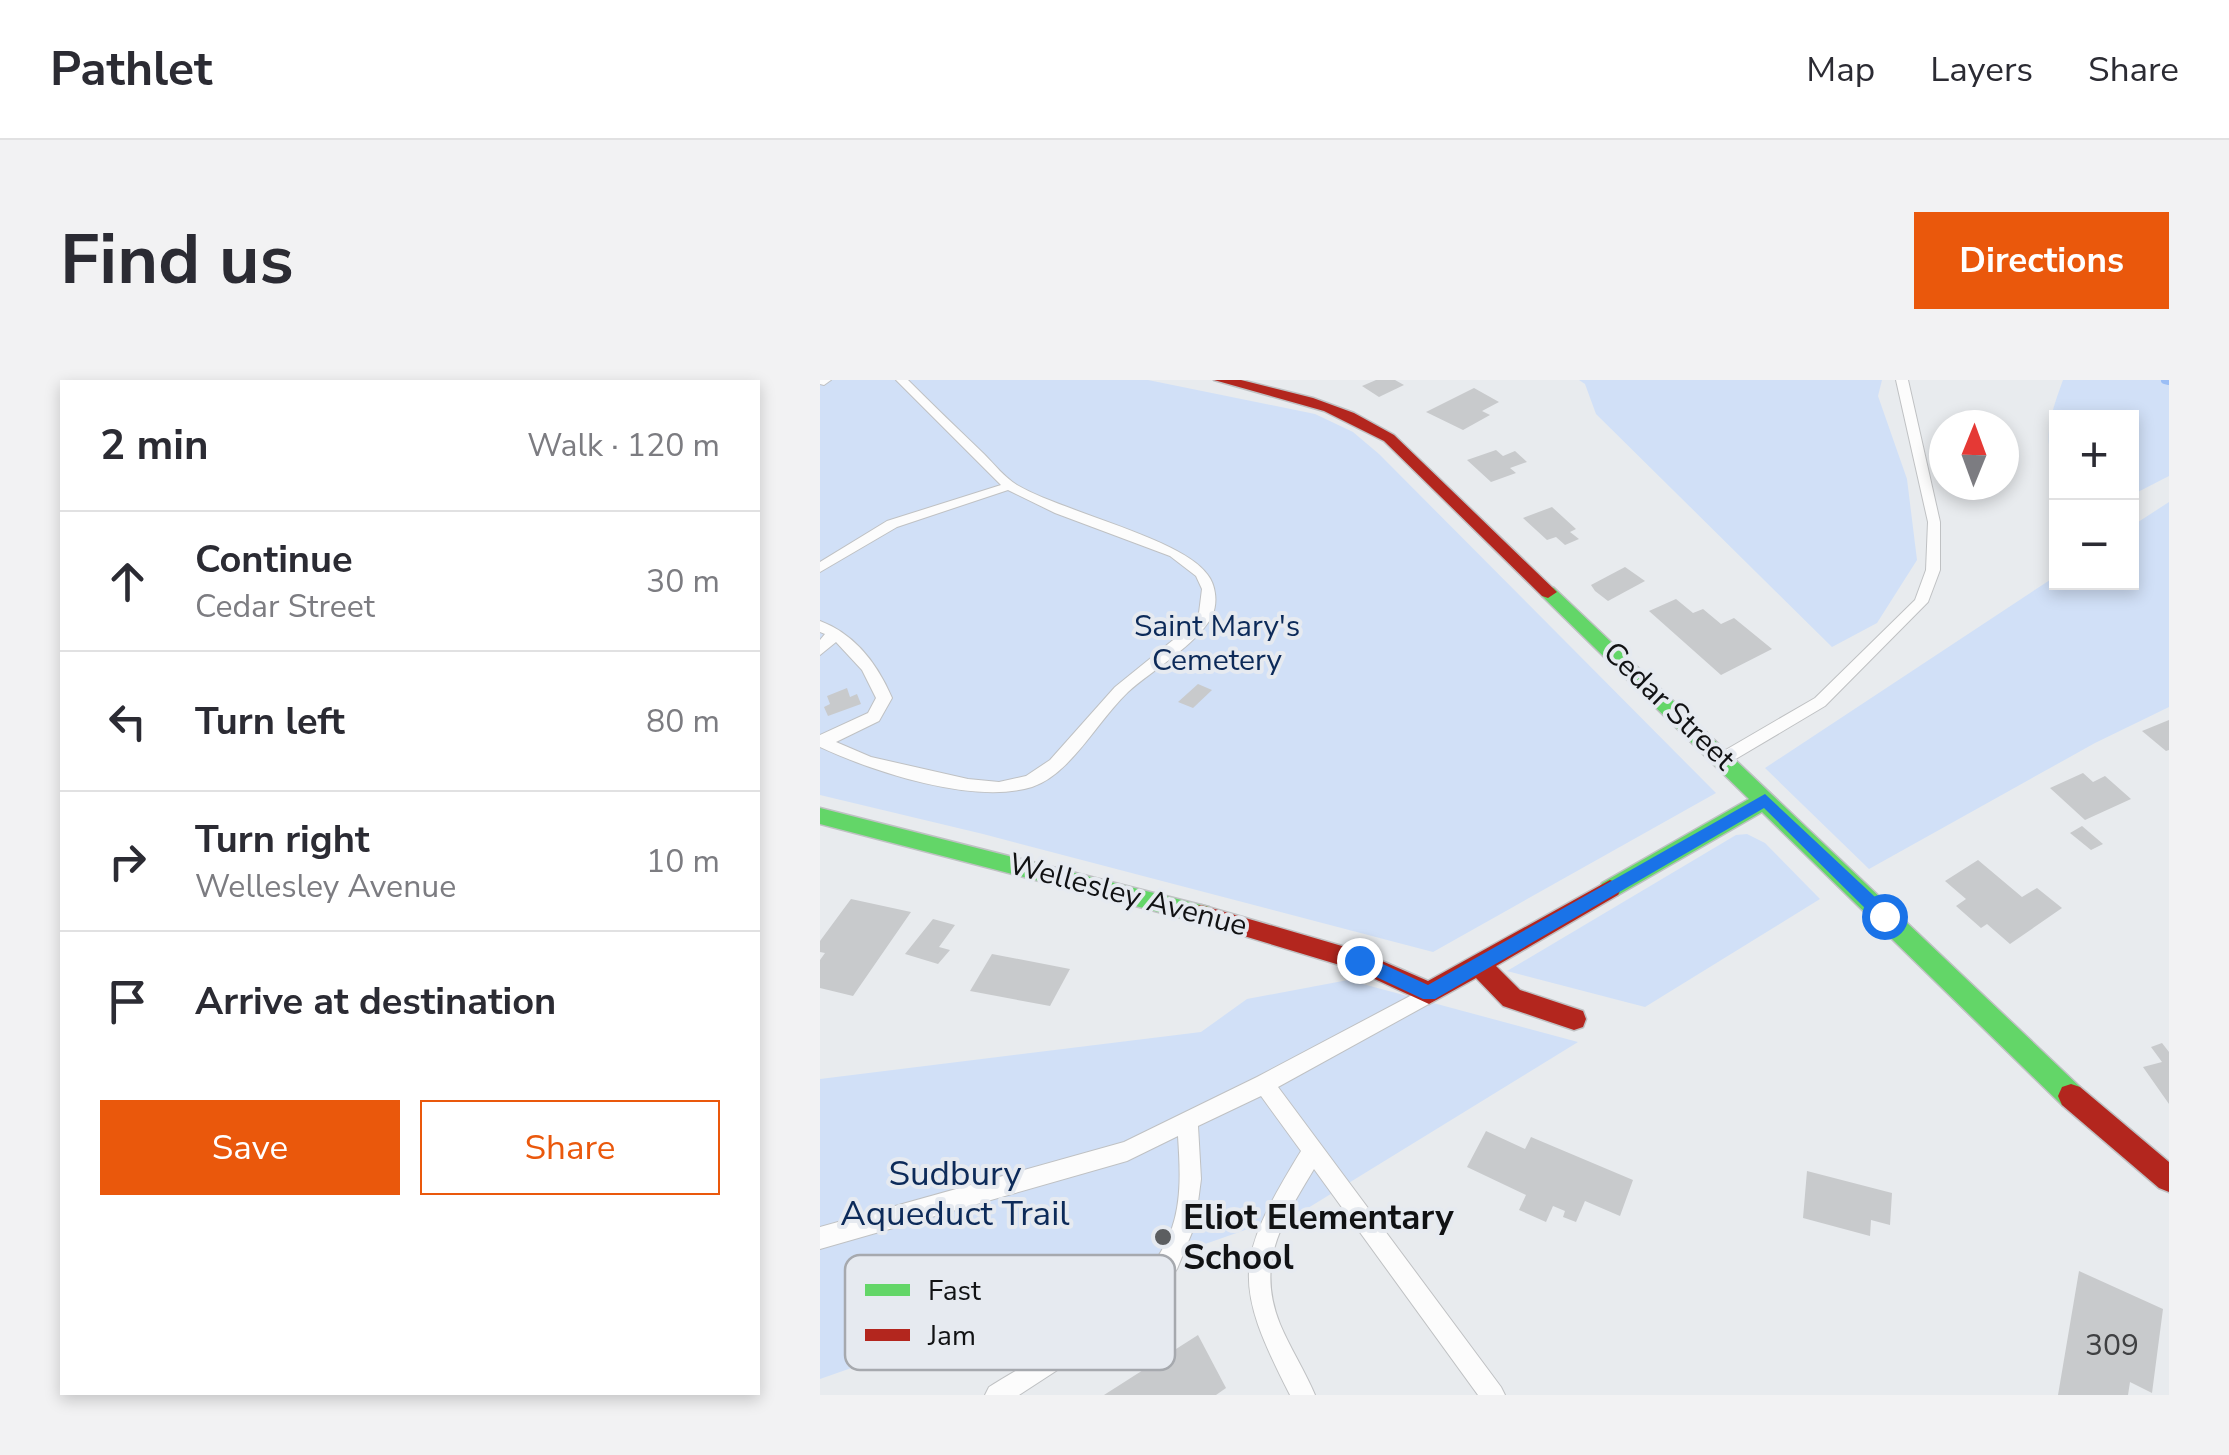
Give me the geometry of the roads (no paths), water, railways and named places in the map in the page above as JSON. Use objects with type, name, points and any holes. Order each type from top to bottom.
[{"type":"street","name":"Cedar Street","points":[[1221,380],[1327,405],[1380,432],[2076,1101],[2169,1179]]},
{"type":"street","points":[[1429,994],[1765,800]]},
{"type":"street","name":"Wellesley Avenue","points":[[820,816],[1153,899],[1359,960],[1429,994]]},
{"type":"street","points":[[1480,966],[1512,998],[1574,1019]]},
{"type":"lane","points":[[821,741],[867,762],[968,786],[1000,788],[1031,780],[1056,764],[1108,704],[1206,614],[1209,589],[1201,574],[1175,553],[1059,510],[1009,486],[902,380]]},
{"type":"lane","points":[[1723,758],[1820,702],[1921,602],[1934,570],[1934,522],[1902,380]]},
{"type":"lane","points":[[820,568],[857,541],[892,524],[1009,486]]},
{"type":"lane","points":[[820,650],[827,630],[865,663],[884,698],[874,717],[821,741]]},
{"type":"lane","points":[[820,1238],[1101,1161],[1188,1123],[1429,994]]},
{"type":"lane","points":[[1264,1084],[1493,1395]]},
{"type":"lane","points":[[1173,1255],[1186,1228],[1192,1196],[1188,1123]]},
{"type":"lane","points":[[1302,1395],[1263,1316],[1257,1274],[1265,1235],[1312,1153]]},
{"type":"lane","points":[[997,1395],[1036,1370]]},
{"type":"waterway","points":[[2165,380],[2169,381]]},
{"type":"place","name":"Eliot Elementary School","points":[[1163,1237]]},
{"type":"park label","name":"Saint Mary's Cemetery","points":[[1217,643]]},
{"type":"park label","name":"Sudbury Aqueduct Trail","points":[[955,1193]]}]
